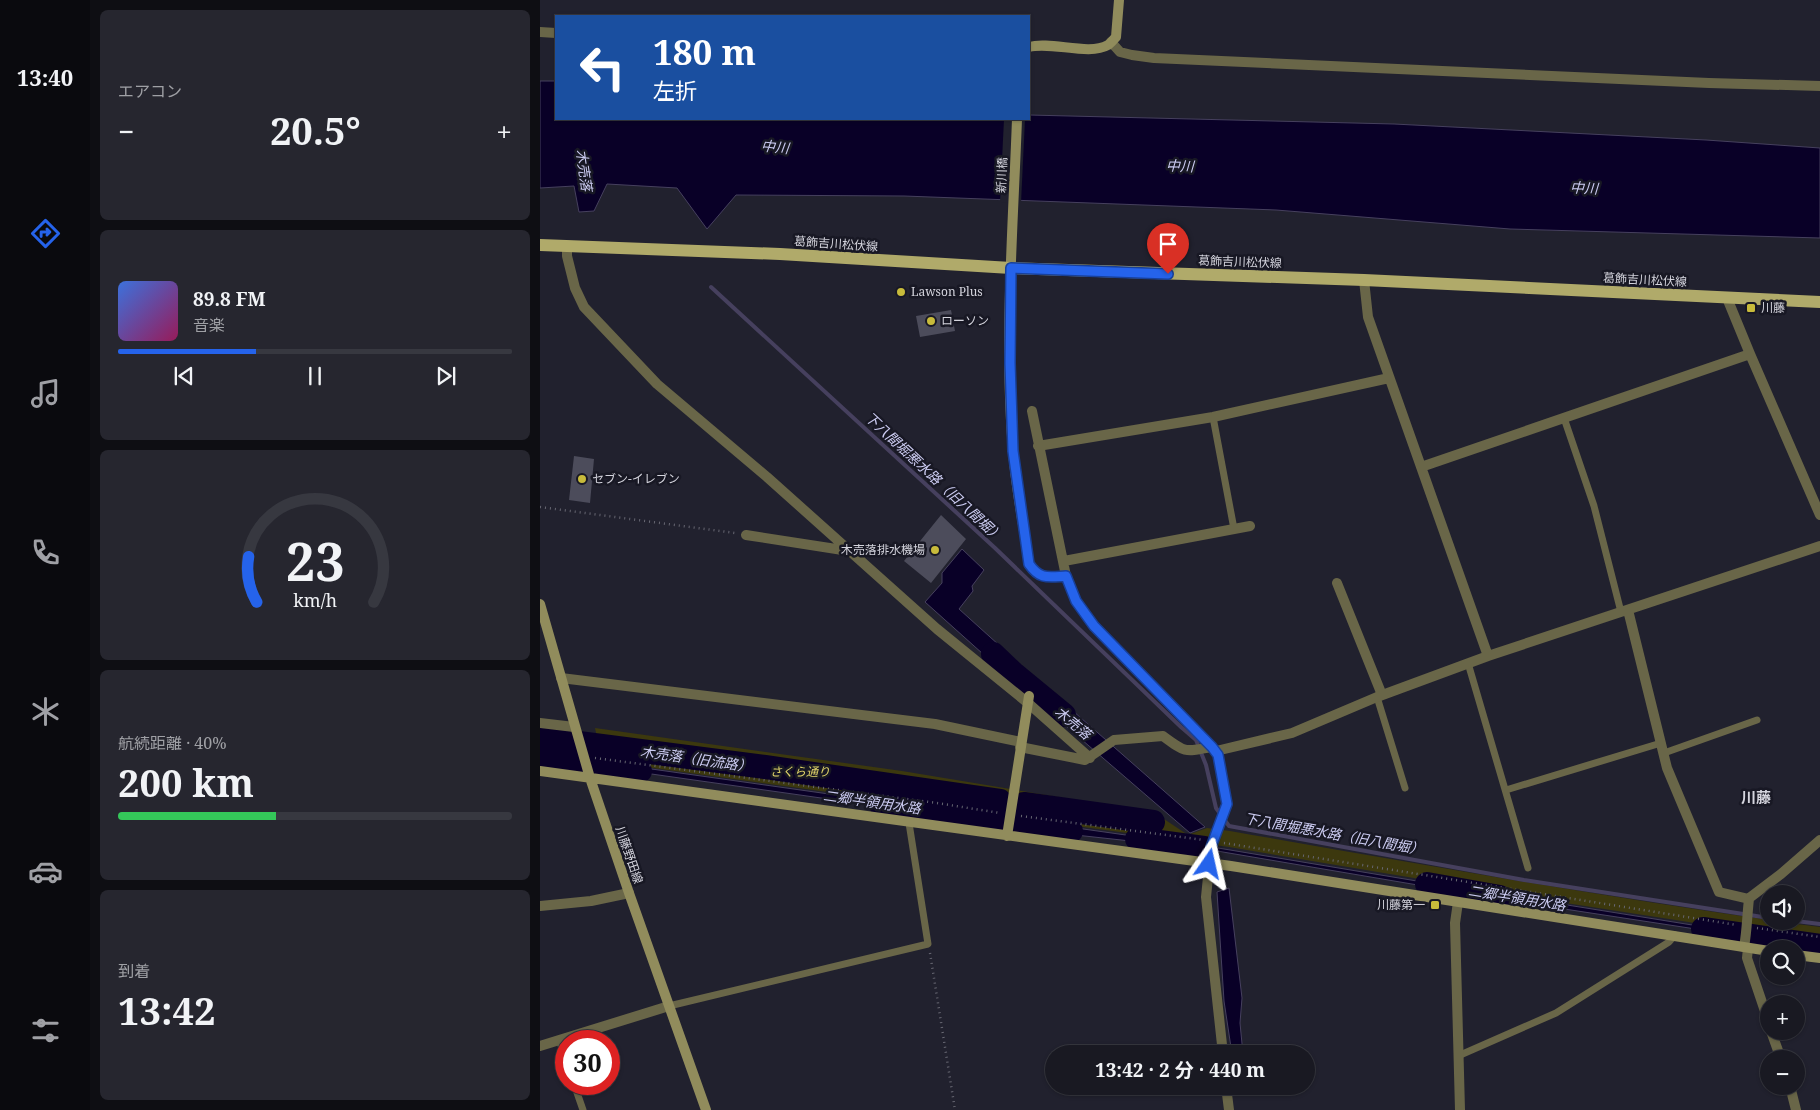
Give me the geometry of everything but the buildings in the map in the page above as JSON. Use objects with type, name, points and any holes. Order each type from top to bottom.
[{"type":"main road","name":"葛飾吉川松伏線","points":[[540,245],[770,254],[1011,268],[1364,280],[1820,302]]},
{"type":"street","points":[[1030,47],[1046,45],[1096,49],[1108,45],[1116,37],[1119,0]]},
{"type":"street","points":[[540,32],[555,33]]},
{"type":"street","points":[[1111,42],[1120,52],[1154,58],[1709,83],[1820,86]]},
{"type":"street","name":"新川橋","points":[[1017,120],[1011,268],[1010,363],[1013,451],[1029,564],[1036,573],[1043,577],[1066,576]]},
{"type":"street","points":[[567,246],[567,256],[575,288],[584,308],[656,384],[767,477],[937,629],[1028,700],[1090,758]]},
{"type":"street","points":[[1364,280],[1368,317],[1488,656]]},
{"type":"street","points":[[1728,298],[1750,354],[1820,515]]},
{"type":"street","points":[[1421,467],[1750,354]]},
{"type":"street","points":[[1038,446],[1212,417],[1389,378]]},
{"type":"street","points":[[1032,411],[1066,576],[1076,601],[1094,626],[1218,755],[1227,804],[1210,855],[1206,898],[1222,1045]]},
{"type":"street","points":[[1064,561],[1250,526]]},
{"type":"street","points":[[746,535],[850,551]]},
{"type":"street","points":[[561,678],[935,724],[1085,760],[1114,740],[1164,736],[1179,748],[1187,751],[1214,749],[1292,733],[1380,696],[1468,663],[1820,546]]},
{"type":"street","points":[[1336,583],[1380,696]]},
{"type":"street","name":"川藤野田線","points":[[540,604],[589,774],[706,1110]]},
{"type":"street","points":[[1625,611],[1667,768],[1719,892],[1749,899]]},
{"type":"street","points":[[1007,836],[1028,700]]},
{"type":"street","points":[[540,723],[575,729]]},
{"type":"street","points":[[540,771],[589,774],[1007,836],[1210,855],[1240,867],[1675,936],[1746,937],[1760,946]]},
{"type":"street","points":[[1760,996],[1747,958],[1746,937],[1749,899],[1820,840]]},
{"type":"street","points":[[540,906],[591,901],[629,893]]},
{"type":"street","points":[[1458,902],[1455,923],[1460,1110]]},
{"type":"street","points":[[1805,956],[1820,958]]},
{"type":"street","points":[[589,1030],[669,1006]]},
{"type":"street","points":[[540,1046],[555,1040]]},
{"type":"street","points":[[1227,1095],[1229,1110]]},
{"type":"street","points":[[1792,1095],[1796,1110]]},
{"type":"lane","points":[[1212,417],[1234,529]]},
{"type":"lane","points":[[1564,418],[1594,506],[1625,611]]},
{"type":"lane","points":[[1468,663],[1528,868]]},
{"type":"lane","points":[[1380,696],[1405,788]]},
{"type":"lane","points":[[1506,790],[1663,748],[1757,720]]},
{"type":"lane","points":[[669,1006],[928,944],[910,823]]},
{"type":"lane","points":[[1458,1056],[1556,1013],[1669,942],[1675,936]]},
{"type":"lane","points":[[578,1095],[583,1110]]},
{"type":"path","points":[[540,507],[746,535]]},
{"type":"path","points":[[928,944],[955,1110]]},
{"type":"green space","name":"さくら通り","points":[[595,728],[902,771],[1155,813],[1188,835],[1207,828],[1230,831],[1599,894],[1760,919],[1760,930],[1805,930],[1805,925],[1820,927],[1820,940],[1740,930],[1527,897],[1229,847],[602,761]]},
{"type":"water","name":"中川","points":[[540,81],[555,81],[555,120],[1030,120],[1030,115],[1394,124],[1706,140],[1820,148],[1820,238],[1510,229],[1276,210],[904,196],[736,195],[707,229],[677,188],[607,184],[594,211],[579,212],[574,186],[540,188]]},
{"type":"water","points":[[962,549],[984,570],[972,586],[973,591],[959,609],[1020,664],[1016,679],[1012,680],[925,602],[942,583],[942,573]]},
{"type":"water","points":[[1040,682],[1205,827],[1190,833],[1038,702]]},
{"type":"water","points":[[609,763],[914,806],[913,811],[609,768]]},
{"type":"water","points":[[922,807],[980,815],[976,820],[921,812]]},
{"type":"water","points":[[1041,823],[1168,841],[1167,845],[1039,831]]},
{"type":"water","points":[[1218,848],[1459,888],[1459,892],[1217,851]]},
{"type":"water","points":[[1229,888],[1242,998],[1240,1023],[1242,1045],[1231,1045],[1224,1001],[1217,892]]},
{"type":"water","points":[[1467,889],[1736,932],[1735,935],[1466,894]]},
{"type":"water","points":[[1752,934],[1793,940],[1765,940],[1751,938]]},
{"type":"water","points":[[1805,942],[1820,944],[1820,948],[1805,946]]},
{"type":"pier","points":[[1004,120],[1025,120],[1021,203],[1000,202]]},
{"type":"waterway","name":"下八間堀悪水路（旧八間堀）","points":[[711,287],[995,548],[1196,740],[1206,765],[1216,808],[1229,826],[1524,880],[1760,917]]},
{"type":"waterway","name":"木売落","points":[[993,654],[1064,715]]},
{"type":"waterway","name":"木売落（旧流路）","points":[[540,738],[765,767],[1000,801]]},
{"type":"waterway","name":"二郷半領用水路","points":[[540,757],[640,771]]},
{"type":"waterway","name":"木売落（旧流路）","points":[[1024,804],[1153,822]]},
{"type":"waterway","name":"二郷半領用水路","points":[[881,805],[1071,831]]},
{"type":"waterway","name":"二郷半領用水路","points":[[1137,839],[1204,848]]},
{"type":"waterway","name":"二郷半領用水路","points":[[1427,884],[1500,897]]},
{"type":"waterway","name":"下八間堀悪水路（旧八間堀）","points":[[1805,922],[1820,924]]},
{"type":"waterway","name":"二郷半領用水路","points":[[1703,929],[1820,946]]},
{"type":"place","name":"Lawson Plus","points":[[901,292]]},
{"type":"place","name":"川藤","points":[[1751,308]]},
{"type":"place","name":"ローソン","points":[[931,321]]},
{"type":"place","name":"セブン-イレブン","points":[[582,479]]},
{"type":"place","name":"木売落排水機場","points":[[935,550]]},
{"type":"place","name":"川藤第一","points":[[1435,905]]},
{"type":"district","name":"川藤","points":[[1756,798]]},
{"type":"route","points":[[1168,274],[1011,268],[1010,363],[1013,451],[1029,564],[1036,573],[1043,577],[1066,576],[1076,601],[1094,626],[1218,755],[1227,804],[1211,847],[1209,864]]}]
